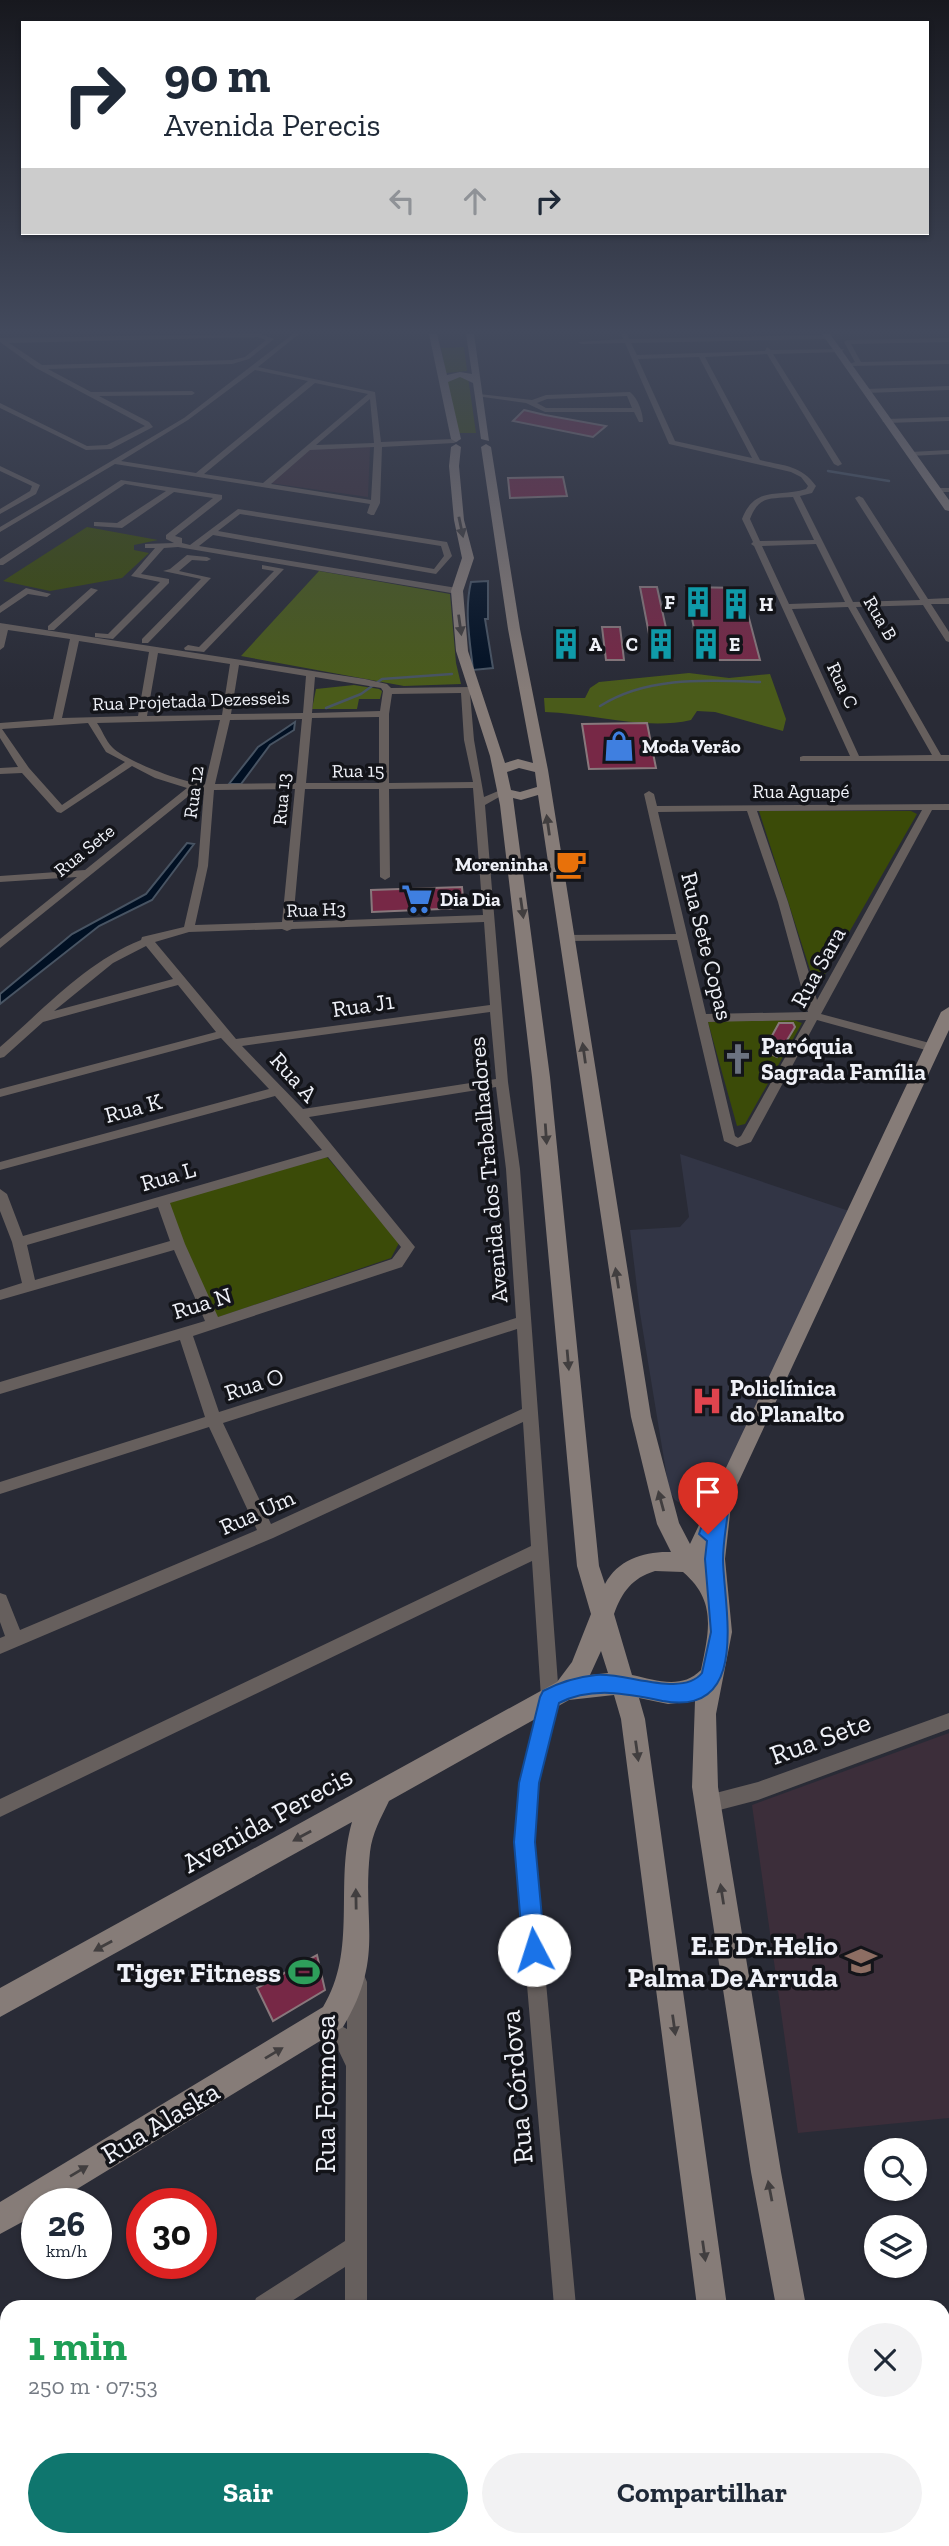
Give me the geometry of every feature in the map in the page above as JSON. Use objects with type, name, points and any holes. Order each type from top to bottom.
[{"type":"main road","points":[[458,453],[454,466],[459,520],[468,558],[457,592],[462,651],[470,690],[501,770],[502,792],[507,805],[532,984],[588,1566],[600,1616],[633,1719],[711,2300]]},
{"type":"main road","points":[[487,453],[514,629],[541,770],[641,1417],[668,1524],[690,1565],[716,1595]]},
{"type":"main road","points":[[909,454],[949,508]]},
{"type":"main road","points":[[501,770],[518,763],[541,770]]},
{"type":"main road","points":[[502,792],[521,796],[543,789]]},
{"type":"main road","points":[[690,1565],[708,1534],[721,1496],[949,1012]]},
{"type":"main road","points":[[721,1496],[714,1559],[716,1595],[721,1614],[720,1632],[703,1735],[708,1804],[766,2172],[790,2300]]},
{"type":"main road","points":[[600,1616],[615,1588],[634,1566],[654,1560],[690,1565]]},
{"type":"main road","name":"Avenida Perecis","points":[[558,1693],[583,1667],[600,1616]]},
{"type":"main road","points":[[624,1685],[680,1694],[695,1690],[711,1676]]},
{"type":"main road","name":"Avenida Perecis","points":[[0,2003],[558,1693],[597,1684],[624,1685]]},
{"type":"main road","name":"Rua Formosa","points":[[357,1968],[358,1839],[365,1814],[383,1791]]},
{"type":"main road","points":[[331,1819],[358,1839]]},
{"type":"main road","name":"Rua Alaska","points":[[0,2219],[320,2025],[340,2009],[357,1968]]},
{"type":"street","points":[[0,530],[130,453]]},
{"type":"street","points":[[199,474],[225,453]]},
{"type":"street","points":[[265,485],[302,453]]},
{"type":"street","points":[[371,513],[376,503],[376,453]]},
{"type":"street","points":[[716,453],[804,475],[811,489],[796,495]]},
{"type":"street","points":[[753,453],[758,463]]},
{"type":"street","points":[[831,453],[838,464]]},
{"type":"street","points":[[909,454],[933,453]]},
{"type":"street","points":[[115,462],[376,503]]},
{"type":"street","points":[[0,468],[36,485],[33,492],[0,512]]},
{"type":"street","points":[[0,563],[124,482],[219,497],[169,537],[179,540],[178,545]]},
{"type":"street","points":[[97,524],[119,526],[172,490]]},
{"type":"street","points":[[936,490],[949,490]]},
{"type":"street","name":"Rua B","points":[[796,495],[850,604],[937,758]]},
{"type":"street","name":"Rua C","points":[[796,495],[755,499],[749,506],[746,519],[755,544],[856,758]]},
{"type":"street","points":[[859,498],[949,639]]},
{"type":"street","points":[[191,548],[210,532],[238,511],[444,544],[448,556],[436,572],[210,532]]},
{"type":"street","points":[[755,544],[817,542]]},
{"type":"street","points":[[138,572],[163,544]]},
{"type":"street","points":[[148,546],[178,545],[457,592]]},
{"type":"street","points":[[138,572],[172,572],[207,578],[145,641],[201,650],[280,569],[190,557],[172,572]]},
{"type":"street","points":[[2,623],[110,637],[166,581],[138,572]]},
{"type":"street","points":[[51,628],[94,590]]},
{"type":"street","points":[[0,610],[26,592],[47,594]]},
{"type":"street","points":[[786,607],[949,601]]},
{"type":"street","points":[[2,623],[75,637],[365,682],[386,689],[470,690]]},
{"type":"street","points":[[0,647],[2,623]]},
{"type":"street","points":[[57,721],[75,637]]},
{"type":"street","points":[[142,719],[154,648]]},
{"type":"street","name":"Rua 12","points":[[189,929],[203,866],[209,789],[226,716],[235,661]]},
{"type":"street","name":"Rua 13","points":[[287,928],[311,674]]},
{"type":"street","points":[[385,877],[386,689]]},
{"type":"street","name":"Avenida dos Trabalhadores","points":[[470,690],[469,740],[480,804],[502,1082],[513,1169],[539,1549]]},
{"type":"street","name":"Rua Projetada Dezesseis","points":[[0,728],[57,721],[384,714]]},
{"type":"street","points":[[91,721],[109,750],[159,776],[209,789]]},
{"type":"street","points":[[0,728],[25,770],[61,810],[131,762]]},
{"type":"street","points":[[803,759],[949,758]]},
{"type":"street","points":[[0,771],[25,770]]},
{"type":"street","name":"Rua 15","points":[[478,785],[501,770]]},
{"type":"street","name":"Rua 15","points":[[209,789],[478,785],[502,792]]},
{"type":"street","name":"Rua Sete","points":[[0,945],[5,937],[90,873],[194,787]]},
{"type":"street","points":[[480,804],[502,792]]},
{"type":"street","name":"Rua Sete Copas","points":[[649,794],[729,1138],[739,1143]]},
{"type":"street","name":"Rua Sara","points":[[739,1143],[746,1139],[929,807]]},
{"type":"street","name":"Rua Aguapé","points":[[652,810],[949,807]]},
{"type":"street","points":[[751,809],[783,902],[815,1016]]},
{"type":"street","points":[[0,879],[90,873]]},
{"type":"street","name":"Rua H3","points":[[0,1054],[99,965],[146,939],[189,929],[287,928],[489,918]]},
{"type":"street","points":[[566,938],[684,937]]},
{"type":"street","name":"Rua A","points":[[146,939],[225,1034],[300,1114],[408,1247]]},
{"type":"street","points":[[42,1018],[180,981]]},
{"type":"street","name":"Rua J1","points":[[236,1044],[496,1008]]},
{"type":"street","points":[[703,1018],[815,1016],[933,1048]]},
{"type":"street","points":[[0,1093],[225,1034]]},
{"type":"street","points":[[300,1114],[502,1082]]},
{"type":"street","name":"Rua K","points":[[0,1166],[277,1091]]},
{"type":"street","name":"Rua L","points":[[19,1242],[330,1152]]},
{"type":"street","points":[[0,1194],[19,1242],[30,1286]]},
{"type":"street","points":[[162,1199],[178,1244],[214,1324]]},
{"type":"street","points":[[0,1295],[178,1244]]},
{"type":"street","name":"Rua N","points":[[0,1388],[214,1324],[397,1263],[408,1247]]},
{"type":"street","name":"Rua O","points":[[0,1488],[522,1322]]},
{"type":"street","points":[[185,1333],[214,1421],[267,1533]]},
{"type":"street","name":"Rua Um","points":[[7,1642],[267,1533],[528,1413]]},
{"type":"street","points":[[0,1808],[539,1549]]},
{"type":"street","name":"Rua Córdova","points":[[539,1549],[558,1693],[529,1783],[524,1842],[564,2300]]},
{"type":"street","points":[[0,1600],[7,1642]]},
{"type":"street","name":"Rua Sete","points":[[708,1804],[758,1791],[949,1721]]},
{"type":"street","name":"Rua Formosa","points":[[356,2300],[357,1968]]},
{"type":"street","points":[[320,2025],[343,2038],[357,2065]]},
{"type":"street","points":[[273,2300],[356,2247]]},
{"type":"shaded area","points":[[304,453],[370,453],[368,497],[270,483]]},
{"type":"shaded area","points":[[488,581],[488,619],[485,619],[493,668],[473,670],[468,626],[469,593],[471,582]]},
{"type":"shaded area","points":[[295,722],[294,730],[270,745],[241,784],[229,784],[258,747]]},
{"type":"shaded area","points":[[187,843],[194,844],[152,900],[99,926],[0,1004],[0,994],[72,934],[146,894]]},
{"type":"shaded area","name":"Policlínica do Planalto","points":[[680,1154],[849,1211],[709,1508],[683,1505],[675,1500],[669,1490],[640,1313],[630,1230],[680,1227],[689,1217]]},
{"type":"shaded area","name":"E.E Dr.Helio Palma De Arruda","points":[[949,1733],[949,2118],[798,2133],[752,1805]]},
{"type":"green space","points":[[87,527],[158,540],[134,545],[134,550],[149,553],[122,578],[50,591],[3,581]]},
{"type":"green space","points":[[319,571],[450,594],[456,663],[461,684],[404,686],[241,656]]},
{"type":"green space","points":[[689,673],[729,678],[770,674],[786,719],[783,731],[715,712],[697,711],[691,720],[655,724],[545,712],[544,698],[585,698],[590,688],[599,682]]},
{"type":"green space","points":[[354,685],[379,689],[382,691],[380,699],[359,699],[357,709],[312,709],[316,689]]},
{"type":"green space","points":[[759,811],[911,811],[917,814],[824,976],[811,973]]},
{"type":"green space","points":[[787,1018],[802,1023],[745,1124],[737,1126],[708,1022]]},
{"type":"green space","points":[[327,1157],[399,1243],[391,1258],[216,1318],[183,1247],[167,1201]]},
{"type":"building","points":[[563,477],[567,496],[510,498],[508,478]]},
{"type":"building","points":[[640,587],[657,587],[673,660],[654,660]]},
{"type":"building","points":[[686,587],[741,588],[760,660],[700,660]]},
{"type":"building","name":"A","points":[[556,627],[574,627],[576,660],[558,660]]},
{"type":"building","points":[[602,627],[620,627],[624,660],[606,660]]},
{"type":"building","name":"Moda Verão","points":[[647,723],[656,768],[589,769],[582,724]]},
{"type":"building","name":"Dia Dia","points":[[462,887],[464,908],[372,912],[371,890]]},
{"type":"building","points":[[779,1023],[793,1023],[795,1027],[777,1057],[767,1052],[771,1044],[768,1043]]},
{"type":"building","name":"Tiger Fitness","points":[[317,1955],[325,1990],[273,2021],[257,1988]]},
{"type":"waterway","points":[[828,471],[889,481]]},
{"type":"waterway","points":[[326,708],[361,694],[382,679],[452,674]]},
{"type":"waterway","points":[[600,706],[618,696],[657,685],[698,681],[760,682]]},
{"type":"place","name":"F","points":[[698,602]]},
{"type":"place","name":"H","points":[[736,604]]},
{"type":"place","name":"A","points":[[566,644]]},
{"type":"place","name":"C","points":[[661,644]]},
{"type":"place","name":"E","points":[[706,644]]},
{"type":"place","name":"Moda Verão","points":[[619,746]]},
{"type":"place","name":"Moreninha","points":[[571,864]]},
{"type":"place","name":"Dia Dia","points":[[417,899]]},
{"type":"place","name":"Paróquia Sagrada Família","points":[[738,1059]]},
{"type":"place","name":"Policlínica do Planalto","points":[[707,1401]]},
{"type":"place","name":"E.E Dr.Helio Palma De Arruda","points":[[861,1961]]},
{"type":"place","name":"Tiger Fitness","points":[[304,1972]]},
{"type":"route","points":[[534,1950],[524,1842],[529,1783],[550,1697],[565,1690],[597,1684],[621,1684],[667,1694],[688,1693],[705,1684],[711,1676],[720,1632],[721,1614],[716,1595],[714,1559],[721,1496],[708,1534]]}]
